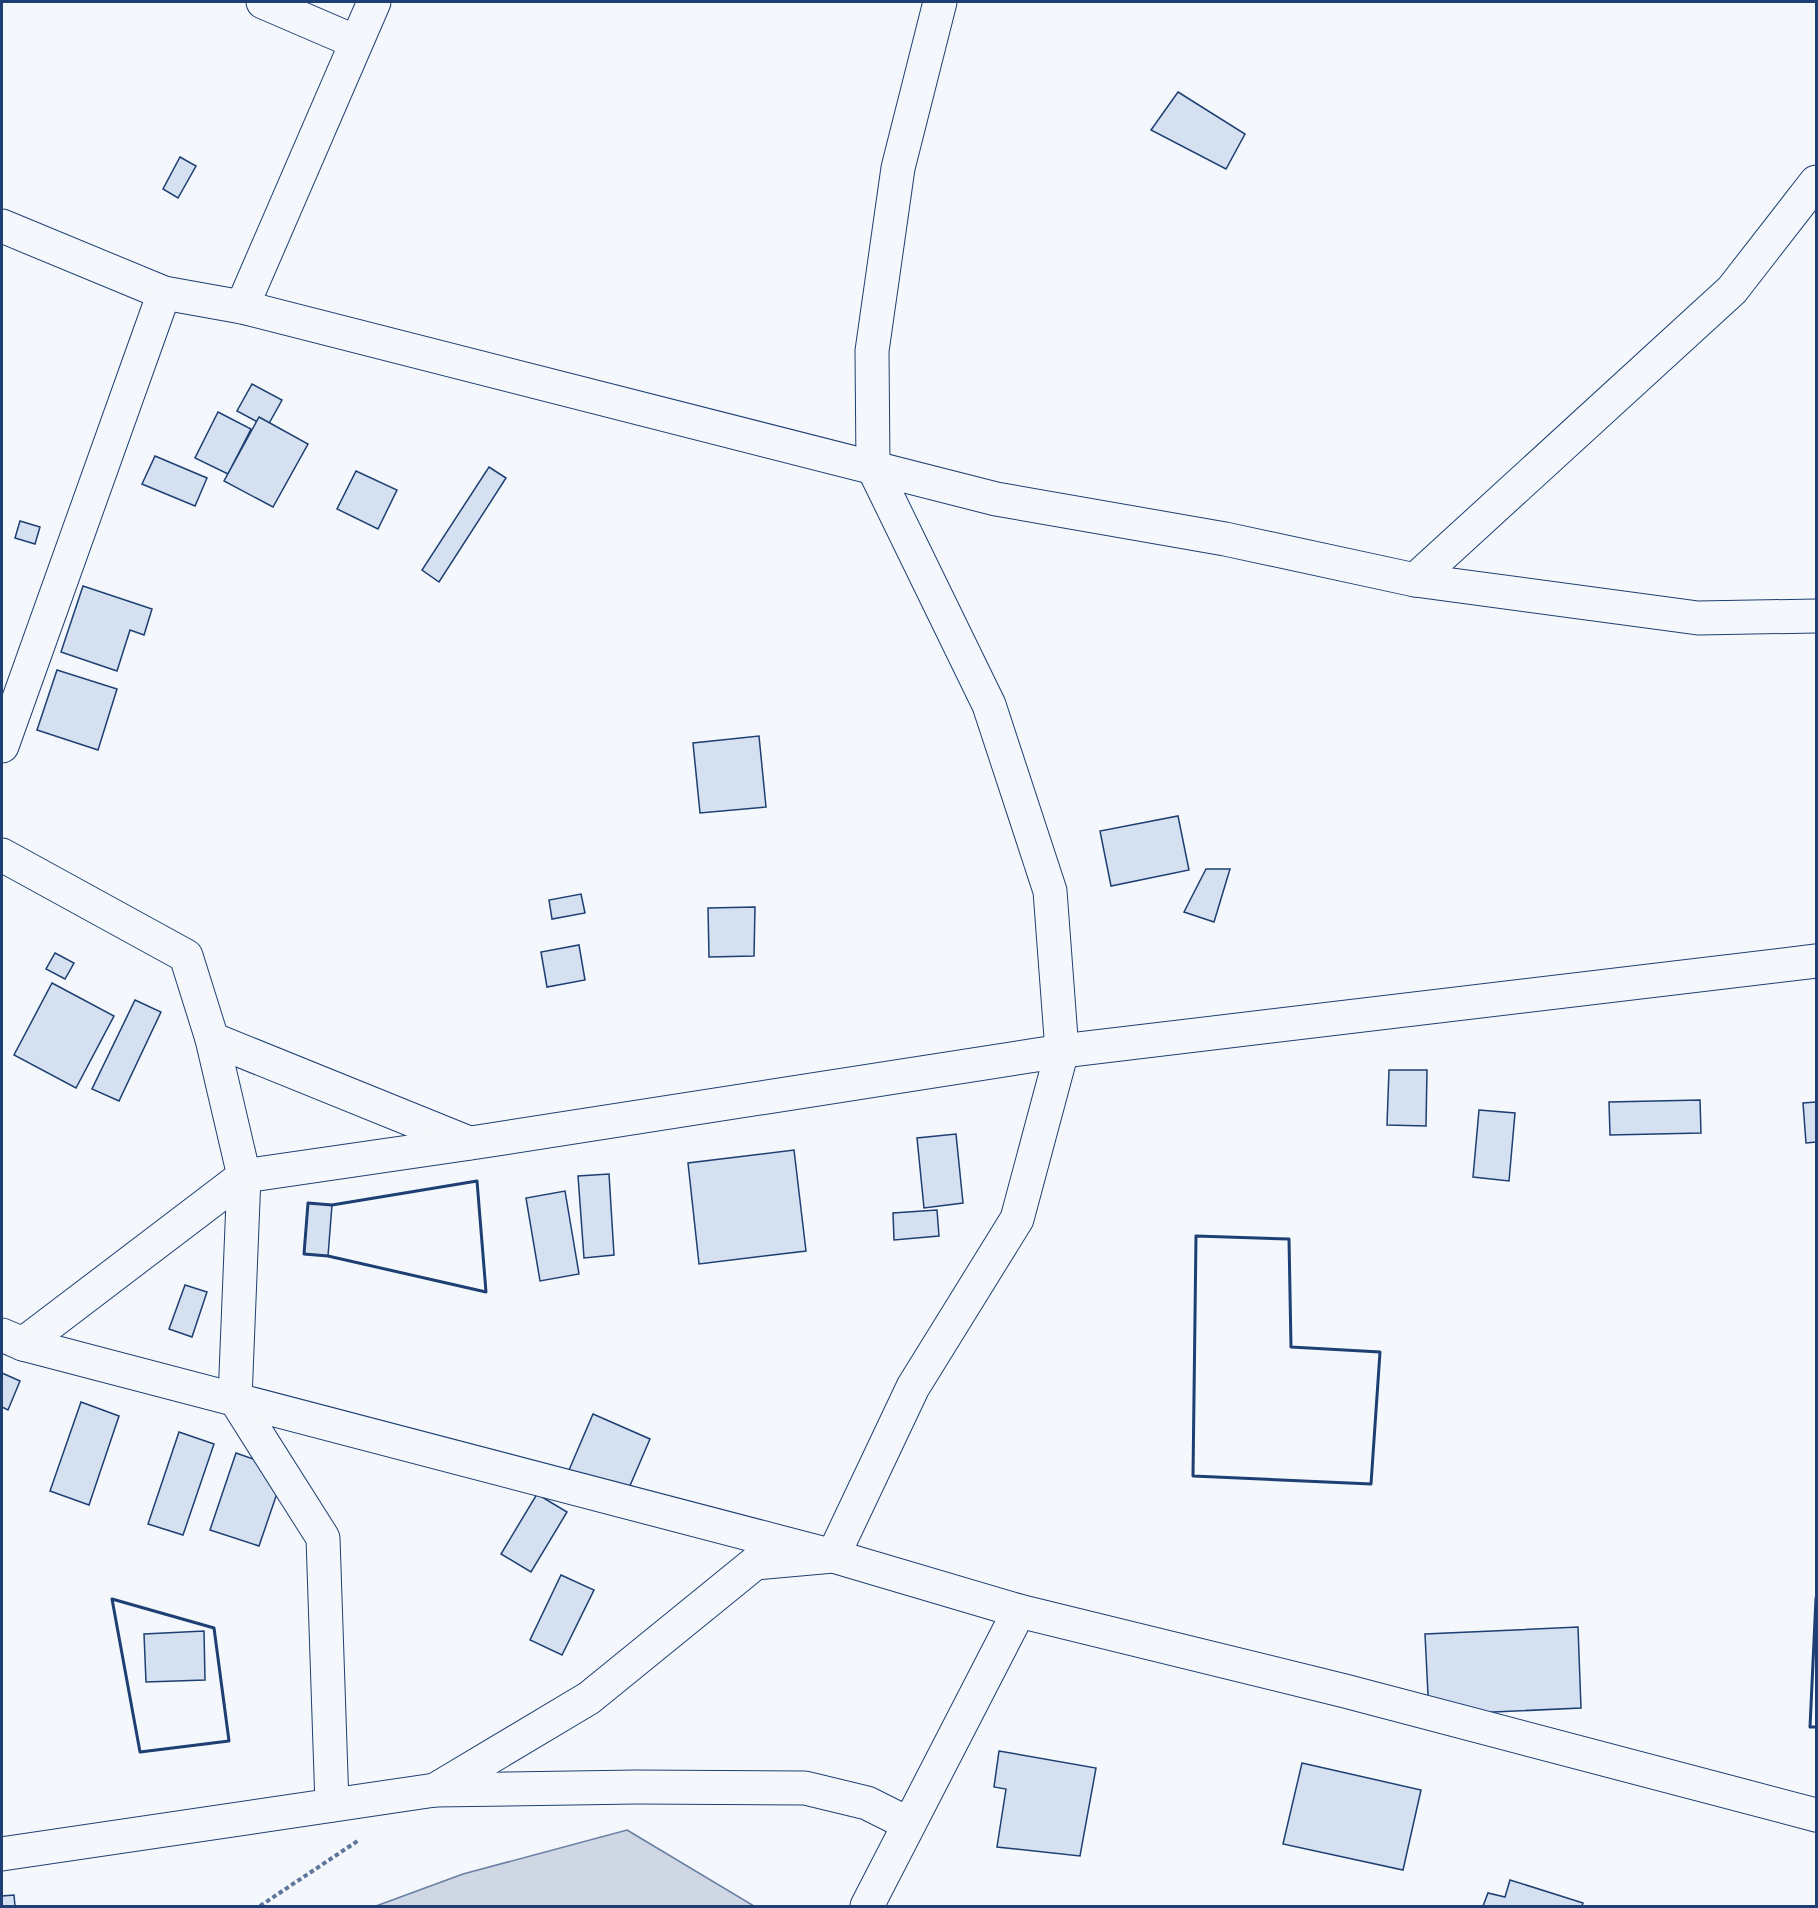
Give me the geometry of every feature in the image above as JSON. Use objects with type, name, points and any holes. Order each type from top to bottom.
[{"type":"street","points":[[263,2],[356,42]]},
{"type":"street","points":[[242,307],[374,2]]},
{"type":"street","points":[[833,1556],[913,1387],[1017,1219],[1062,1051],[1050,891],[989,705],[873,467],[872,351],[891,214],[898,168],[940,2]]},
{"type":"street","points":[[1415,580],[1732,290],[1816,182]]},
{"type":"street","points":[[2,226],[164,293],[242,307],[996,499],[1225,539],[1415,580],[1698,618],[1816,616]]},
{"type":"street","points":[[2,746],[164,293]]},
{"type":"street","points":[[2,855],[186,956],[212,1039],[244,1176],[234,1399],[323,1538],[332,1805]]},
{"type":"street","points":[[12,1340],[244,1176],[1062,1051],[1816,961]]},
{"type":"street","points":[[212,1039],[471,1143]]},
{"type":"street","points":[[12,1340],[833,1556],[1019,1611],[1345,1690],[1816,1815]]},
{"type":"street","points":[[435,1790],[589,1698],[755,1563],[833,1556]]},
{"type":"street","points":[[867,1906],[1019,1611]]},
{"type":"street","points":[[2,1854],[435,1790],[636,1787],[805,1788],[867,1803],[903,1821],[907,1827]]},
{"type":"path","points":[[260,1906],[367,1835]]},
{"type":"shaded area","points":[[627,1830],[754,1906],[376,1906],[463,1874]]},
{"type":"building","points":[[1178,92],[1245,134],[1226,169],[1151,130]]},
{"type":"building","points":[[180,157],[196,166],[178,198],[163,189]]},
{"type":"building","points":[[252,384],[282,400],[267,427],[237,411]]},
{"type":"building","points":[[218,412],[251,429],[228,474],[195,458]]},
{"type":"building","points":[[259,417],[308,444],[273,507],[224,481]]},
{"type":"building","points":[[155,456],[207,478],[195,506],[142,484]]},
{"type":"building","points":[[489,467],[506,478],[439,582],[422,570]]},
{"type":"building","points":[[356,471],[397,490],[378,529],[337,509]]},
{"type":"building","points":[[20,521],[40,527],[35,544],[15,538]]},
{"type":"building","points":[[83,586],[152,609],[144,635],[130,630],[117,671],[61,652]]},
{"type":"building","points":[[57,670],[117,689],[98,750],[37,730]]},
{"type":"building","points":[[759,736],[766,807],[700,813],[693,743]]},
{"type":"building","points":[[1178,816],[1189,870],[1111,886],[1100,831]]},
{"type":"building","points":[[1206,869],[1230,869],[1214,922],[1184,912]]},
{"type":"building","points":[[581,894],[585,913],[552,919],[549,900]]},
{"type":"building","points":[[755,907],[754,956],[709,957],[708,908]]},
{"type":"building","points":[[579,945],[585,980],[547,987],[541,952]]},
{"type":"building","points":[[55,953],[74,963],[65,979],[46,969]]},
{"type":"building","points":[[52,983],[114,1016],[76,1088],[14,1055]]},
{"type":"building","points":[[135,1000],[161,1012],[119,1101],[92,1089]]},
{"type":"building","points":[[1389,1070],[1427,1070],[1426,1126],[1387,1125]]},
{"type":"building","points":[[1700,1100],[1701,1133],[1610,1135],[1609,1102]]},
{"type":"building","points":[[1816,1102],[1816,1142],[1806,1143],[1803,1103]]},
{"type":"building","points":[[1479,1110],[1515,1113],[1509,1181],[1473,1177]]},
{"type":"building","points":[[956,1134],[963,1203],[924,1208],[917,1138]]},
{"type":"building","points":[[794,1150],[806,1251],[699,1264],[688,1163]]},
{"type":"building","points":[[609,1174],[614,1255],[584,1258],[578,1176]]},
{"type":"building","points":[[565,1191],[579,1274],[540,1281],[526,1198]]},
{"type":"building","points":[[308,1203],[332,1205],[328,1256],[304,1254]]},
{"type":"building","points":[[937,1210],[939,1236],[894,1240],[893,1213]]},
{"type":"building","points":[[185,1285],[207,1292],[192,1337],[169,1329]]},
{"type":"building","points":[[2,1373],[20,1381],[8,1410],[2,1407]]},
{"type":"building","points":[[81,1402],[119,1416],[89,1505],[50,1491]]},
{"type":"building","points":[[593,1414],[650,1439],[620,1509],[563,1484]]},
{"type":"building","points":[[179,1432],[214,1444],[183,1535],[148,1524]]},
{"type":"building","points":[[236,1453],[285,1470],[259,1546],[210,1530]]},
{"type":"building","points":[[537,1494],[567,1512],[531,1572],[501,1554]]},
{"type":"building","points":[[561,1575],[594,1590],[562,1655],[530,1640]]},
{"type":"building","points":[[1578,1627],[1581,1708],[1429,1715],[1425,1634]]},
{"type":"building","points":[[204,1631],[205,1680],[146,1682],[144,1634]]},
{"type":"building","points":[[999,1751],[1096,1768],[1080,1856],[997,1847],[1006,1789],[994,1787]]},
{"type":"building","points":[[1302,1763],[1421,1790],[1403,1870],[1283,1844]]},
{"type":"building","points":[[1510,1880],[1583,1903],[1582,1906],[1483,1906],[1488,1893],[1505,1897]]},
{"type":"building","points":[[14,1895],[15,1906],[2,1906],[2,1896]]},
{"type":"wall","points":[[477,1181],[486,1292],[328,1256],[304,1254],[308,1203],[332,1205],[477,1181]]},
{"type":"wall","points":[[1196,1236],[1289,1239],[1291,1347],[1380,1352],[1371,1484],[1193,1476],[1196,1236]]},
{"type":"wall","points":[[1816,1598],[1810,1727],[1816,1727]]},
{"type":"wall","points":[[112,1599],[214,1628],[229,1741],[140,1752],[112,1599]]}]
